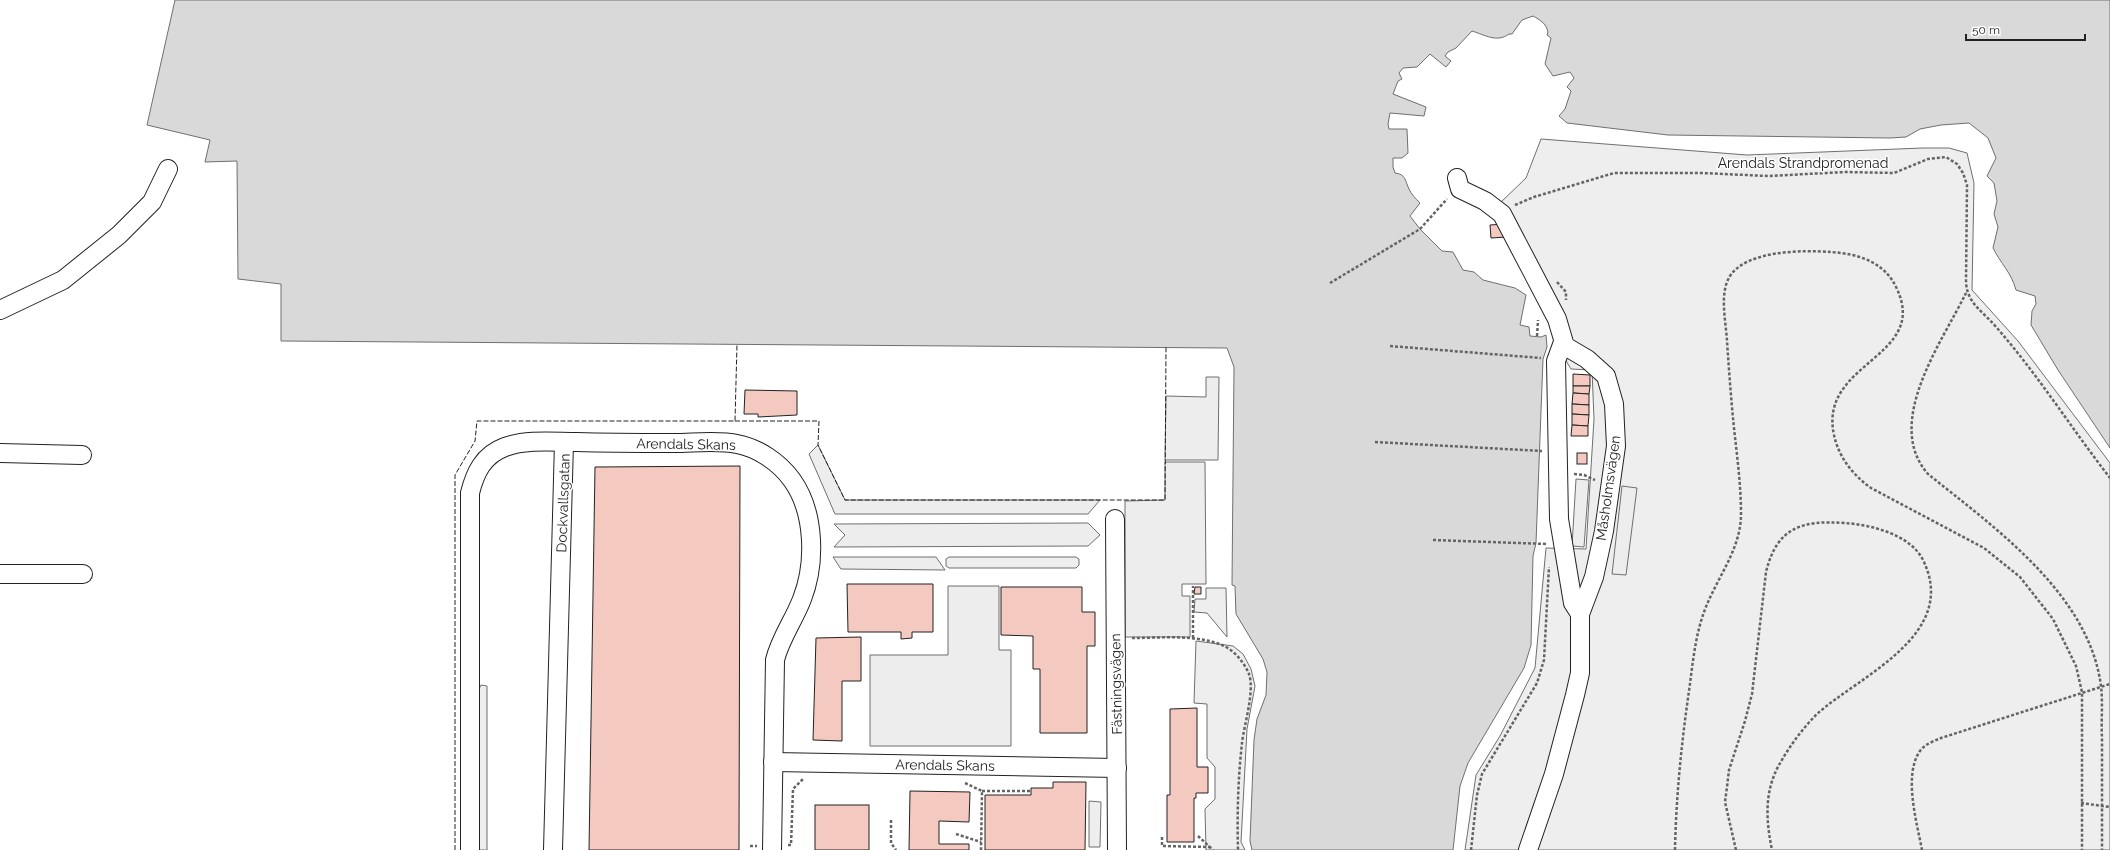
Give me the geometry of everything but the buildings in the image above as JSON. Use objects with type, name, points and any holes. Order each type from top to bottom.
[{"type":"street","points":[[0,310],[63,280],[119,235],[152,202],[168,169]]},
{"type":"street","points":[[1458,183],[1502,214],[1558,319],[1563,342],[1556,361],[1559,519],[1562,546],[1573,603],[1580,614]]},
{"type":"street","name":"Måsholmsvägen","points":[[1528,850],[1554,774],[1580,673],[1580,614],[1594,577],[1604,531],[1616,432],[1612,390],[1606,376],[1598,367],[1566,346],[1563,342]]},
{"type":"street","name":"Arendals Skans","points":[[564,442],[736,444],[769,458],[792,480],[809,520],[809,566],[802,598],[775,660],[772,848]]},
{"type":"street","name":"Dockvallsgatan","points":[[470,850],[470,493],[474,476],[484,461],[504,448],[525,443],[564,442],[553,850]]},
{"type":"street","points":[[0,453],[82,455]]},
{"type":"street","name":"Fästningsvägen","points":[[1115,519],[1117,850]]},
{"type":"street","points":[[0,574],[83,574]]},
{"type":"street","name":"Arendals Skans","points":[[773,762],[1117,768]]},
{"type":"path","name":"Arendals Strandpromenad","points":[[1502,214],[1512,206],[1534,196],[1614,173],[1702,173],[1768,176],[1846,172],[1894,174],[1928,159],[1946,158],[1957,164],[1963,173],[1966,185],[1966,292]]},
{"type":"path","points":[[1330,284],[1420,229],[1448,197],[1458,183]]},
{"type":"path","points":[[1675,850],[1680,753],[1696,643],[1709,599],[1734,550],[1741,525],[1741,496],[1730,396],[1725,293],[1726,285],[1733,272],[1749,262],[1767,256],[1798,250],[1842,252],[1858,255],[1872,262],[1888,274],[1899,292],[1902,315],[1897,334],[1889,345],[1854,375],[1836,398],[1831,417],[1834,439],[1850,470],[1871,488],[1984,548],[2020,577],[2053,619],[2076,666],[2082,692],[2082,850]]},
{"type":"path","points":[[1966,292],[1976,308],[2007,339],[2110,478]]},
{"type":"path","points":[[1966,292],[1919,389],[1912,417],[1913,448],[1921,466],[1928,474],[2003,535],[2038,570],[2063,599],[2086,638],[2093,654],[2101,686],[2102,850]]},
{"type":"path","points":[[1390,346],[1543,359]]},
{"type":"path","points":[[1375,442],[1539,450]]},
{"type":"path","points":[[1558,473],[1584,475],[1610,488]]},
{"type":"path","points":[[1736,850],[1725,802],[1728,770],[1745,721],[1752,694],[1766,572],[1772,553],[1784,536],[1794,528],[1807,523],[1861,524],[1891,533],[1910,544],[1918,552],[1926,566],[1930,592],[1926,613],[1921,624],[1908,642],[1881,667],[1818,714],[1791,746],[1779,765],[1768,793],[1767,821],[1772,850]]},
{"type":"path","points":[[1433,540],[1536,543]]},
{"type":"path","points":[[1549,544],[1549,551]]},
{"type":"path","points":[[1471,850],[1477,795],[1482,774],[1536,683],[1544,660],[1549,566]]},
{"type":"path","points":[[1193,586],[1193,638]]},
{"type":"path","points":[[1116,640],[1126,640],[1130,638],[1193,638],[1222,645],[1233,652],[1242,661],[1249,674],[1250,685],[1242,745],[1237,822],[1238,850]]},
{"type":"path","points":[[1922,850],[1914,808],[1912,775],[1915,762],[1921,750],[1941,738],[2110,684]]},
{"type":"path","points":[[750,846],[772,848],[791,845],[794,789],[806,778]]},
{"type":"path","points":[[959,780],[982,791],[1030,791]]},
{"type":"path","points":[[981,850],[982,791]]},
{"type":"path","points":[[2081,803],[2110,807]]},
{"type":"path","points":[[891,820],[891,843],[896,850]]},
{"type":"path","points":[[956,834],[981,842]]},
{"type":"path","points":[[1198,836],[1211,848]]},
{"type":"path","points":[[1162,838],[1162,846],[1211,848]]},
{"type":"shaded area","points":[[175,0],[2110,0],[2110,448],[2058,370],[2031,325],[2032,311],[2036,304],[2035,296],[2016,290],[2009,273],[1993,248],[1998,227],[1994,214],[1997,201],[1994,183],[1987,176],[1996,158],[1988,138],[1969,123],[1941,125],[1920,129],[1906,137],[1890,138],[1668,135],[1567,123],[1559,116],[1565,109],[1571,91],[1567,87],[1574,78],[1570,72],[1553,76],[1545,64],[1551,38],[1547,35],[1548,32],[1546,26],[1542,22],[1533,16],[1522,20],[1512,34],[1500,38],[1491,37],[1472,31],[1456,48],[1448,52],[1445,56],[1451,61],[1446,67],[1430,54],[1417,67],[1403,68],[1399,73],[1402,79],[1398,81],[1393,94],[1426,107],[1424,116],[1390,113],[1388,124],[1389,129],[1407,129],[1408,153],[1402,158],[1393,158],[1393,167],[1395,173],[1405,178],[1411,193],[1420,203],[1410,216],[1420,229],[1442,251],[1453,252],[1463,270],[1474,272],[1483,280],[1515,288],[1526,295],[1520,325],[1529,327],[1530,336],[1541,337],[1546,335],[1547,347],[1543,359],[1536,543],[1533,556],[1531,645],[1524,668],[1468,763],[1460,786],[1453,850],[1252,850],[1250,841],[1254,740],[1257,719],[1266,695],[1267,672],[1263,659],[1236,614],[1235,586],[1232,585],[1234,367],[1227,348],[281,341],[281,284],[238,279],[237,161],[205,162],[210,140],[147,125]]},
{"type":"shaded area","points":[[1541,139],[1747,155],[1923,148],[1949,148],[1967,153],[1974,183],[1972,290],[2018,341],[2110,463],[2110,850],[1465,850],[1476,775],[1500,736],[1535,668],[1546,548],[1586,549],[1594,419],[1592,370],[1571,369],[1563,356],[1571,341],[1499,204],[1526,178]]},
{"type":"shaded area","points":[[1206,377],[1219,377],[1218,460],[1165,460],[1166,396],[1206,397]]},
{"type":"shaded area","points":[[818,445],[845,500],[1100,500],[1088,514],[835,514],[809,454]]},
{"type":"shaded area","points":[[1165,462],[1205,462],[1206,584],[1182,584],[1182,596],[1190,596],[1190,637],[1125,637],[1125,501],[1165,500]]},
{"type":"shaded area","points":[[1576,479],[1589,480],[1584,547],[1572,546]]},
{"type":"shaded area","points":[[1622,486],[1637,488],[1626,575],[1612,574]]},
{"type":"shaded area","points":[[1088,523],[1100,535],[1088,546],[834,547],[845,535],[834,524]]},
{"type":"shaded area","points":[[833,557],[936,557],[945,570],[841,569]]},
{"type":"shaded area","points":[[949,557],[1076,557],[1079,559],[1079,565],[1076,568],[949,568],[946,566],[946,559]]},
{"type":"shaded area","points":[[948,586],[999,586],[999,650],[1011,650],[1011,746],[870,746],[870,655],[948,655]]},
{"type":"shaded area","points":[[1206,588],[1226,588],[1227,637],[1207,613],[1194,612],[1195,599],[1206,599]]},
{"type":"shaded area","points":[[1196,641],[1233,646],[1243,654],[1251,669],[1255,686],[1247,729],[1241,842],[1245,850],[1206,850],[1205,809],[1215,799],[1215,767],[1207,758],[1207,704],[1194,703]]},
{"type":"shaded area","points":[[481,685],[487,686],[487,850],[479,850],[479,689]]},
{"type":"shaded area","points":[[1089,801],[1101,802],[1100,847],[1089,847]]},
{"type":"fence","points":[[455,850],[455,475],[475,441],[477,421],[735,421],[737,344]]},
{"type":"fence","points":[[735,421],[819,421],[818,445],[845,500],[1165,500],[1166,347]]}]
